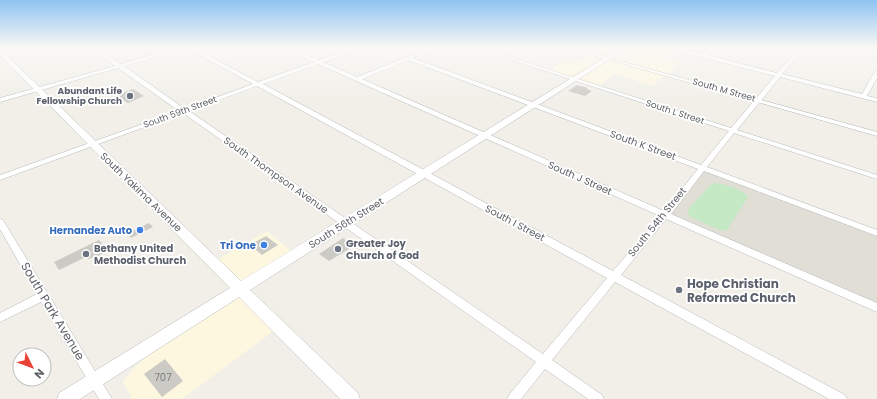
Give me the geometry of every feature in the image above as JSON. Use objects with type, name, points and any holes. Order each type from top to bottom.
[{"type":"main road","name":"South Yakima Avenue","points":[[14,66],[352,399]]},
{"type":"main road","name":"South 56th Street","points":[[65,399],[596,66]]},
{"type":"street","points":[[0,100],[120,66]]},
{"type":"street","name":"South Thompson Avenue","points":[[120,66],[598,399]]},
{"type":"street","name":"South I Street","points":[[223,66],[841,399]]},
{"type":"street","name":"South 59th Street","points":[[0,178],[308,66]]},
{"type":"street","name":"South J Street","points":[[327,66],[877,308]]},
{"type":"street","points":[[358,79],[390,66]]},
{"type":"street","name":"South K Street","points":[[428,66],[877,233]]},
{"type":"street","name":"South L Street","points":[[532,66],[877,177]]},
{"type":"street","name":"South M Street","points":[[635,66],[877,134]]},
{"type":"street","points":[[745,66],[877,100]]},
{"type":"street","name":"South 54th Street","points":[[513,399],[786,66]]},
{"type":"street","points":[[864,96],[877,73]]},
{"type":"street","name":"South Park Avenue","points":[[0,222],[4,236],[43,296],[106,399]]},
{"type":"street","points":[[0,318],[43,296]]},
{"type":"shaded area","points":[[557,66],[677,66],[652,86],[615,74],[598,87],[548,71]]},
{"type":"shaded area","points":[[702,168],[877,233],[877,308],[665,215]]},
{"type":"shaded area","points":[[267,231],[296,255],[241,289],[213,262]]},
{"type":"shaded area","points":[[241,289],[279,327],[182,399],[132,399],[123,381],[162,338]]},
{"type":"green space","points":[[712,183],[731,187],[741,191],[748,197],[727,230],[722,231],[690,217],[687,211]]},
{"type":"building","points":[[577,85],[588,88],[587,89],[592,91],[585,96],[568,91]]},
{"type":"building","name":"Abundant Life Fellowship Church","points":[[133,89],[144,96],[128,103],[117,95]]},
{"type":"building","name":"Hernandez Auto","points":[[149,223],[153,227],[131,238],[127,233]]},
{"type":"building","name":"Tri One","points":[[266,236],[278,245],[262,255],[250,245]]},
{"type":"building","name":"Greater Joy Church of God","points":[[343,238],[354,246],[329,261],[319,254]]},
{"type":"building","name":"Bethany United Methodist Church","points":[[99,240],[108,251],[95,258],[88,259],[86,257],[59,270],[54,262]]},
{"type":"building","points":[[165,359],[183,381],[162,397],[144,374]]},
{"type":"place","name":"Abundant Life Fellowship Church","points":[[130,96]]},
{"type":"place","name":"Hernandez Auto","points":[[140,230]]},
{"type":"place","name":"Tri One","points":[[264,245]]},
{"type":"place","name":"Greater Joy Church of God","points":[[338,249]]},
{"type":"place","name":"Bethany United Methodist Church","points":[[86,254]]},
{"type":"place","name":"Hope Christian Reformed Church","points":[[679,290]]}]
